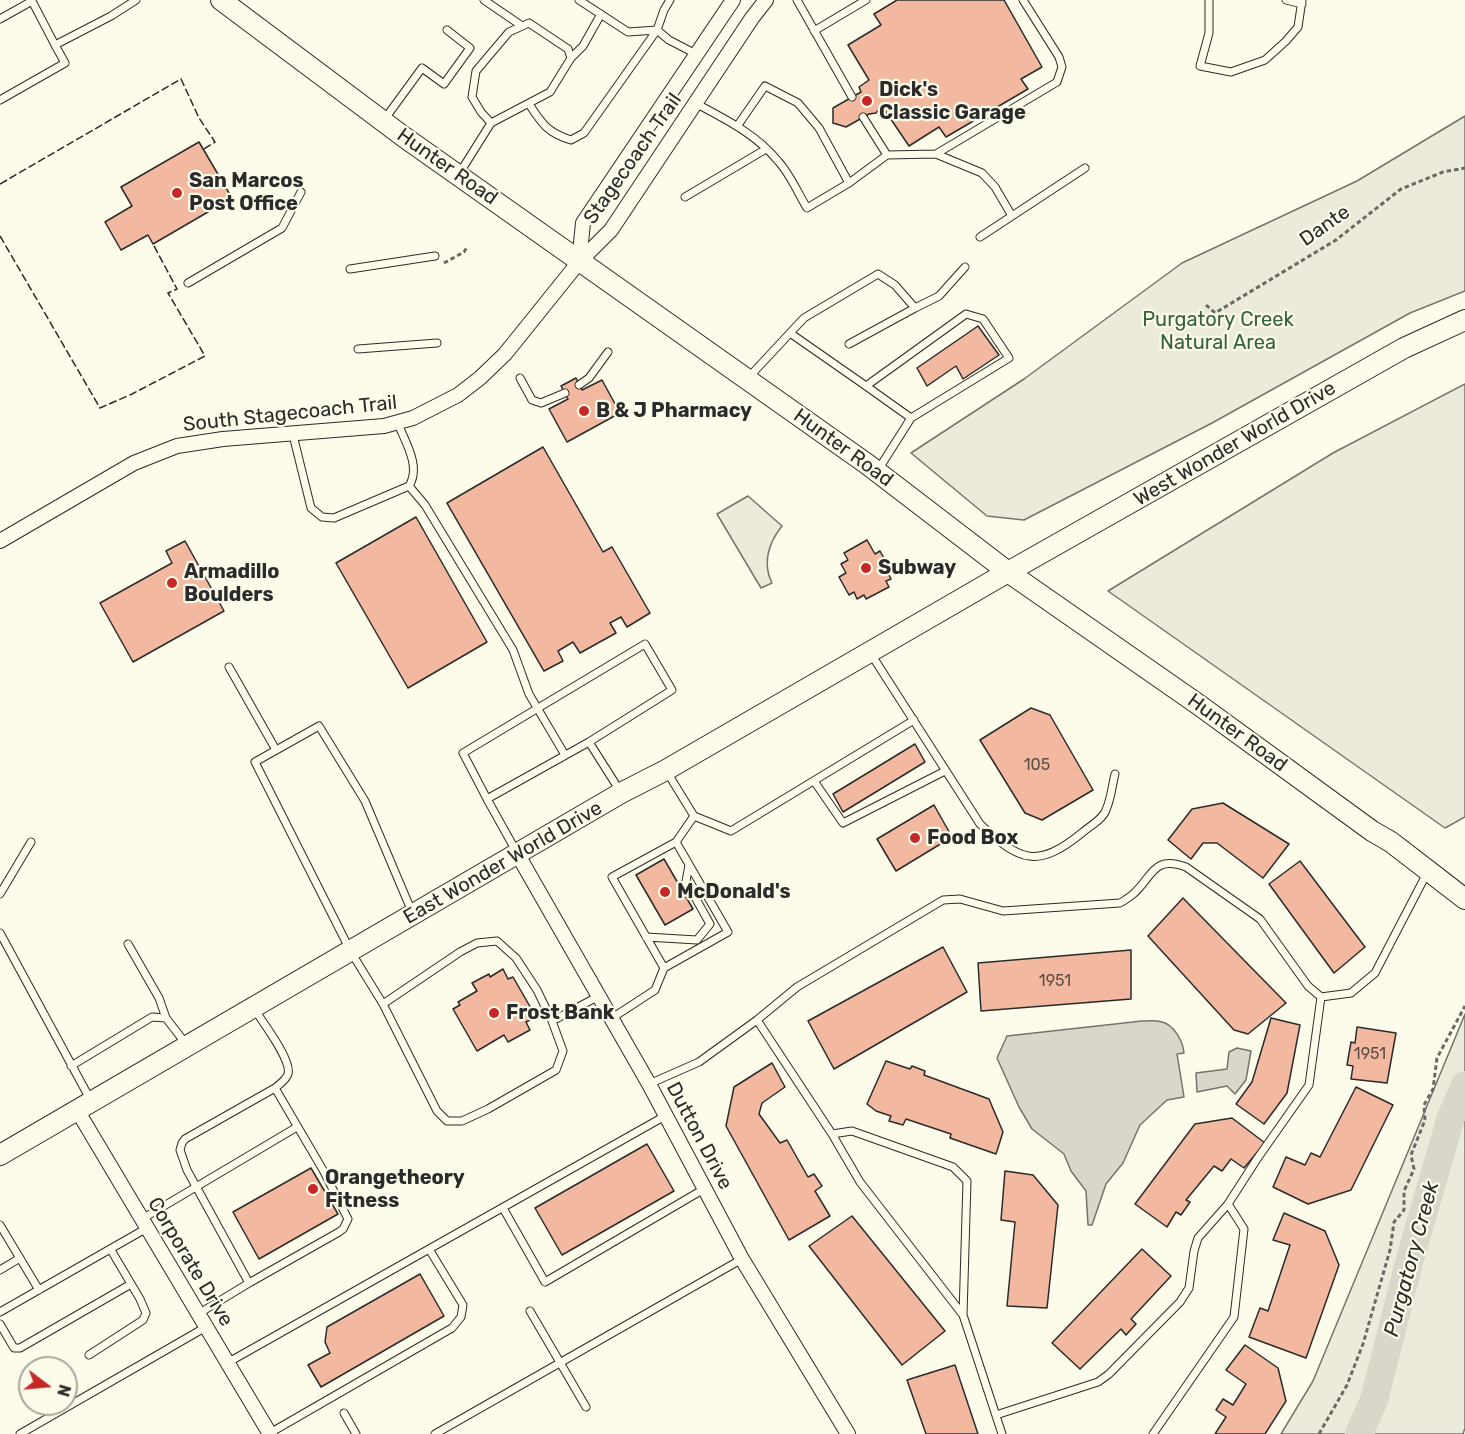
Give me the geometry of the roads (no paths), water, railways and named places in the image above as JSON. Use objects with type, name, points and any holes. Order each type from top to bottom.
[{"type":"main road","name":"Hunter Road","points":[[221,0],[383,122],[877,472],[1008,572],[1199,705],[1465,899]]},
{"type":"main road","name":"West Wonder World Drive","points":[[1008,572],[1404,348],[1465,320]]},
{"type":"main road","name":"East Wonder World Drive","points":[[0,1155],[621,793],[666,770],[1008,572]]},
{"type":"street","name":"Stagecoach Trail","points":[[579,262],[583,224],[733,0]]},
{"type":"street","name":"Stagecoach Trail","points":[[579,262],[611,230],[766,0]]},
{"type":"street","name":"South Stagecoach Trail","points":[[0,541],[134,463],[177,446],[223,439],[292,435],[398,424],[436,407],[480,378],[505,354],[579,262]]},
{"type":"street","name":"Dutton Drive","points":[[518,855],[650,1084],[742,1259],[848,1434]]},
{"type":"street","name":"Corporate Drive","points":[[84,1106],[145,1224],[270,1434]]},
{"type":"lane","points":[[55,45],[111,16],[136,0]]},
{"type":"lane","points":[[484,0],[522,26]]},
{"type":"lane","points":[[579,0],[628,32],[657,30],[669,40],[696,54]]},
{"type":"lane","points":[[529,104],[539,120],[555,135],[571,140],[584,133],[657,30],[670,0]]},
{"type":"lane","points":[[797,0],[852,98]]},
{"type":"lane","points":[[814,31],[866,0]]},
{"type":"lane","points":[[936,154],[1057,82],[1062,67],[1059,57],[1023,0]]},
{"type":"lane","points":[[1209,0],[1209,33],[1200,66],[1231,72],[1265,60],[1298,27],[1302,2],[1286,0]]},
{"type":"lane","points":[[0,19],[32,1],[64,63],[0,100]]},
{"type":"lane","points":[[458,175],[491,123],[550,92],[571,58],[583,46],[601,14]]},
{"type":"lane","points":[[491,123],[472,97],[476,71],[509,32],[529,23],[568,49],[571,58]]},
{"type":"lane","points":[[383,122],[423,68],[444,84],[470,48],[447,30]]},
{"type":"lane","points":[[738,125],[765,86],[798,103],[819,128],[849,183]]},
{"type":"lane","points":[[695,103],[738,125],[779,161],[807,208],[849,183],[887,155],[936,154],[982,173],[995,187],[1012,216]]},
{"type":"lane","points":[[863,117],[887,155]]},
{"type":"lane","points":[[685,197],[766,149]]},
{"type":"lane","points":[[980,237],[1085,168]]},
{"type":"lane","points":[[188,283],[282,228],[301,192]]},
{"type":"lane","points":[[350,269],[435,256]]},
{"type":"lane","points":[[849,344],[939,296],[965,267]]},
{"type":"lane","points":[[747,379],[804,318],[878,274],[895,285],[915,308]]},
{"type":"lane","points":[[866,386],[966,314],[983,319],[1009,358],[911,418],[877,472]]},
{"type":"lane","points":[[790,333],[911,418]]},
{"type":"lane","points":[[358,349],[437,343]]},
{"type":"lane","points":[[579,384],[589,378],[608,352]]},
{"type":"lane","points":[[520,378],[532,400],[541,403],[565,393]]},
{"type":"lane","points":[[292,435],[311,508],[322,517],[334,518],[409,486],[413,479],[413,459],[398,424]]},
{"type":"lane","points":[[409,486],[425,505],[513,650],[529,694],[565,755]]},
{"type":"lane","points":[[487,799],[589,742],[672,690],[645,644],[463,753],[487,799],[518,855]]},
{"type":"lane","points":[[870,652],[980,824],[1003,846],[1024,856],[1039,856],[1062,849],[1106,813],[1115,774]]},
{"type":"lane","points":[[229,667],[276,750]]},
{"type":"lane","points":[[666,770],[694,816],[731,831],[914,720]]},
{"type":"lane","points":[[383,1004],[460,952],[477,943],[497,941],[516,958],[537,990],[563,1051],[556,1070],[488,1109],[462,1121],[447,1121],[436,1111],[383,1004],[351,952],[255,762],[319,726],[365,801],[413,916]]},
{"type":"lane","points":[[589,742],[621,793]]},
{"type":"lane","points":[[814,781],[843,823],[945,771]]},
{"type":"lane","points":[[664,968],[612,877],[676,842],[694,816]]},
{"type":"lane","points":[[0,894],[31,842]]},
{"type":"lane","points":[[612,1018],[655,990],[664,968],[728,932],[676,842]]},
{"type":"lane","points":[[650,1084],[699,1062],[757,1020],[796,987],[943,900],[960,899],[1003,911],[1120,903],[1133,895],[1154,868],[1165,863],[1175,863],[1186,867],[1260,919],[1308,986],[1321,997],[1351,993],[1375,973],[1429,871]]},
{"type":"lane","points":[[646,937],[697,940],[710,924],[686,882],[689,865]]},
{"type":"lane","points":[[0,933],[71,1066],[84,1106]]},
{"type":"lane","points":[[128,944],[159,998],[166,1018],[187,1046]]},
{"type":"lane","points":[[552,1021],[599,996]]},
{"type":"lane","points":[[996,1414],[1098,1382],[1109,1374],[1180,1302],[1189,1288],[1198,1238],[1228,1204],[1309,1085],[1321,997]]},
{"type":"lane","points":[[249,1283],[187,1170],[180,1150],[182,1143],[275,1088],[286,1078],[289,1071],[285,1058],[254,1008]]},
{"type":"lane","points":[[71,1066],[152,1017],[166,1018]]},
{"type":"lane","points":[[757,1020],[832,1134],[860,1182],[963,1315],[1002,1434]]},
{"type":"lane","points":[[198,1314],[339,1232],[348,1219],[323,1170],[275,1088]]},
{"type":"lane","points":[[227,1363],[665,1116]]},
{"type":"lane","points":[[0,1312],[111,1250],[196,1187],[297,1127]]},
{"type":"lane","points":[[832,1134],[852,1131],[952,1167],[967,1181],[963,1315]]},
{"type":"lane","points":[[503,1208],[545,1282],[704,1189]]},
{"type":"lane","points":[[1153,1434],[1234,1317],[1244,1229],[1228,1204]]},
{"type":"lane","points":[[0,1226],[39,1290]]},
{"type":"lane","points":[[270,1434],[452,1328],[461,1317],[463,1305],[429,1248]]},
{"type":"lane","points":[[89,1355],[143,1320],[146,1313],[111,1250]]},
{"type":"lane","points":[[0,1270],[20,1258]]},
{"type":"lane","points":[[435,1434],[742,1259]]},
{"type":"lane","points":[[0,1324],[14,1348],[20,1348],[131,1284]]},
{"type":"lane","points":[[530,1311],[586,1407]]},
{"type":"lane","points":[[20,1434],[206,1327]]},
{"type":"lane","points":[[344,1413],[356,1434]]},
{"type":"waterway","name":"Purgatory Creek","points":[[1359,1434],[1374,1400],[1410,1259],[1451,1117],[1465,1085]]},
{"type":"place","name":"Dick's Classic Garage","points":[[867,101]]},
{"type":"place","name":"San Marcos Post Office","points":[[177,193]]},
{"type":"place","name":"B & J Pharmacy","points":[[584,411]]},
{"type":"place","name":"Subway","points":[[866,568]]},
{"type":"place","name":"Armadillo Boulders","points":[[172,583]]},
{"type":"place","name":"Food Box","points":[[915,838]]},
{"type":"place","name":"McDonald's","points":[[665,892]]},
{"type":"place","name":"Frost Bank","points":[[494,1013]]},
{"type":"place","name":"Orangetheory Fitness","points":[[313,1189]]},
{"type":"park label","name":"Purgatory Creek Natural Area","points":[[1218,332]]}]
